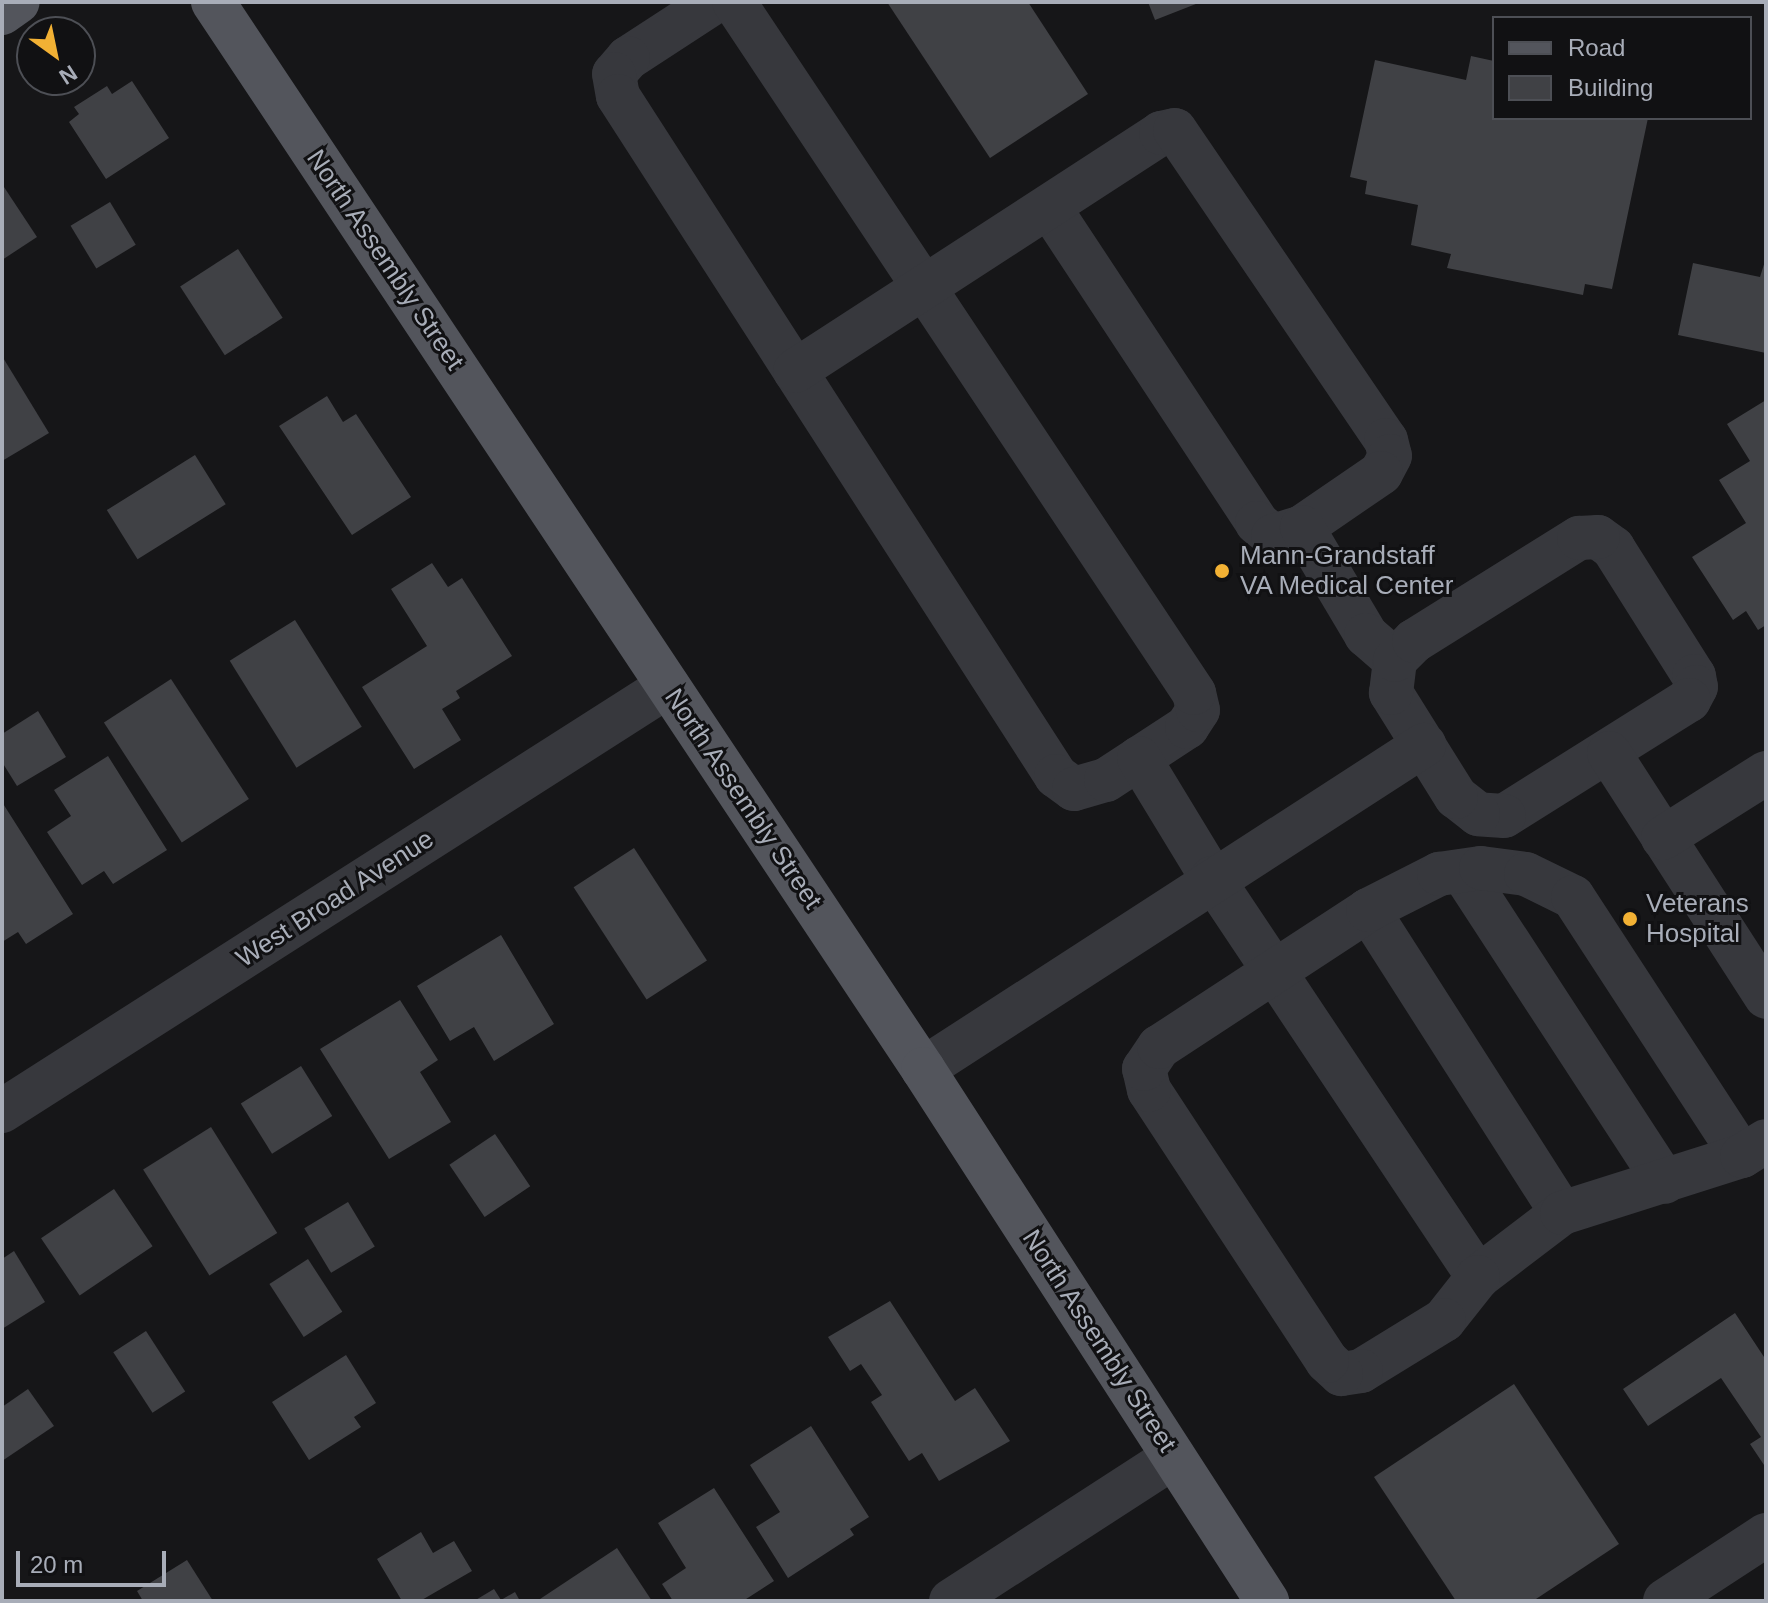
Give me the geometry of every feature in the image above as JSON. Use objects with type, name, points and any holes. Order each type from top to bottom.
[{"type":"main road","points":[[2,13],[18,2]]},
{"type":"main road","name":"North Assembly Street","points":[[213,2],[923,1069],[1267,1601]]},
{"type":"street","points":[[714,2],[628,58],[614,74],[618,96],[1056,776],[1074,789],[1106,780],[1187,727],[1198,710],[1194,693],[926,286],[734,2]]},
{"type":"street","points":[[795,371],[1161,133],[1175,130],[1186,140],[1386,440],[1390,456],[1381,473],[1302,527],[1273,536],[1257,523],[1049,207]]},
{"type":"street","points":[[1302,527],[1366,635],[1395,660]]},
{"type":"street","points":[[1598,537],[1613,548],[1694,676],[1696,687],[1689,700],[1609,753],[1504,816],[1478,814],[1456,797],[1391,693],[1395,660],[1414,641],[1579,538],[1598,537]]},
{"type":"street","name":"West Broad Avenue","points":[[2,1111],[668,686]]},
{"type":"street","points":[[923,1069],[1212,878],[1424,745]]},
{"type":"street","points":[[1609,753],[1663,838],[1750,938],[1766,997]]},
{"type":"street","points":[[1139,758],[1212,878],[1478,1277]]},
{"type":"street","points":[[1663,838],[1766,773]]},
{"type":"street","points":[[1462,871],[1665,1182]]},
{"type":"street","points":[[1462,871],[1526,874],[1573,897],[1754,1148],[1665,1182],[1562,1213],[1478,1277],[1444,1320],[1361,1371],[1341,1374],[1327,1361],[1149,1090],[1144,1069],[1159,1047],[1368,910],[1402,889],[1462,871]]},
{"type":"street","points":[[1368,910],[1562,1213]]},
{"type":"street","points":[[951,1601],[1174,1457]]},
{"type":"street","points":[[1665,1601],[1766,1535]]},
{"type":"building","points":[[887,2],[1028,2],[1088,94],[990,158]]},
{"type":"building","points":[[1148,2],[1201,2],[1155,20]]},
{"type":"building","points":[[1471,56],[1492,61],[1492,120],[1648,120],[1612,289],[1585,284],[1583,295],[1447,268],[1451,254],[1411,245],[1418,205],[1365,194],[1367,181],[1350,177],[1375,60],[1466,80]]},
{"type":"building","points":[[132,81],[169,138],[106,179],[69,122],[79,114],[74,107],[96,96],[107,86],[112,94]]},
{"type":"building","points":[[2,184],[37,237],[2,260]]},
{"type":"building","points":[[110,202],[136,245],[96,269],[71,226]]},
{"type":"building","points":[[238,249],[283,318],[225,355],[180,287]]},
{"type":"building","points":[[1766,258],[1766,353],[1678,335],[1693,263],[1760,277]]},
{"type":"building","points":[[2,356],[49,433],[2,461]]},
{"type":"building","points":[[327,396],[343,422],[356,414],[411,497],[352,535],[279,426]]},
{"type":"building","points":[[1766,400],[1766,625],[1758,630],[1746,611],[1733,620],[1692,557],[1746,523],[1719,480],[1750,461],[1727,424]]},
{"type":"building","points":[[195,455],[226,504],[138,559],[107,510]]},
{"type":"building","points":[[432,563],[448,587],[462,578],[512,656],[456,691],[460,698],[442,709],[461,740],[414,769],[362,687],[427,646],[391,589]]},
{"type":"building","points":[[295,620],[362,727],[296,768],[230,661]]},
{"type":"building","points":[[171,679],[249,799],[182,843],[104,723]]},
{"type":"building","points":[[38,711],[66,757],[17,786],[2,762],[2,734]]},
{"type":"building","points":[[108,756],[167,850],[113,884],[104,871],[82,885],[47,832],[71,816],[54,790]]},
{"type":"building","points":[[2,802],[73,914],[26,944],[18,932],[2,942]]},
{"type":"building","points":[[634,848],[707,960],[647,1000],[574,887]]},
{"type":"building","points":[[501,935],[554,1024],[494,1061],[474,1027],[450,1041],[417,986]]},
{"type":"building","points":[[400,1000],[438,1060],[420,1072],[451,1122],[389,1159],[320,1049]]},
{"type":"building","points":[[301,1066],[332,1116],[272,1154],[241,1104]]},
{"type":"building","points":[[211,1127],[277,1233],[209,1275],[143,1169]]},
{"type":"building","points":[[495,1134],[530,1186],[485,1217],[449,1165]]},
{"type":"building","points":[[114,1189],[153,1246],[80,1295],[41,1238]]},
{"type":"building","points":[[348,1202],[375,1247],[331,1273],[304,1228]]},
{"type":"building","points":[[14,1251],[45,1302],[2,1329],[2,1259]]},
{"type":"building","points":[[308,1259],[342,1312],[304,1337],[269,1284]]},
{"type":"building","points":[[890,1301],[955,1401],[975,1388],[1010,1441],[939,1481],[922,1453],[909,1461],[871,1402],[882,1395],[861,1364],[850,1371],[828,1337]]},
{"type":"building","points":[[1735,1313],[1766,1360],[1766,1468],[1750,1444],[1761,1437],[1721,1378],[1648,1426],[1623,1389]]},
{"type":"building","points":[[146,1331],[185,1391],[153,1413],[113,1352]]},
{"type":"building","points":[[346,1355],[376,1403],[354,1417],[361,1427],[309,1460],[272,1402]]},
{"type":"building","points":[[1514,1384],[1619,1544],[1533,1601],[1456,1601],[1374,1477]]},
{"type":"building","points":[[28,1389],[54,1426],[2,1461],[2,1407]]},
{"type":"building","points":[[811,1426],[869,1517],[850,1529],[854,1535],[788,1578],[756,1527],[780,1512],[750,1465]]},
{"type":"building","points":[[714,1488],[774,1581],[743,1601],[673,1601],[662,1584],[686,1568],[658,1523]]},
{"type":"building","points":[[421,1532],[433,1553],[454,1541],[472,1571],[420,1601],[402,1601],[377,1559]]},
{"type":"building","points":[[617,1548],[652,1601],[540,1599]]},
{"type":"building","points":[[187,1560],[213,1601],[143,1601],[137,1591]]},
{"type":"building","points":[[494,1589],[501,1600],[515,1592],[520,1601],[474,1601]]},
{"type":"place","name":"Mann-Grandstaff VA Medical Center","points":[[1222,571]]},
{"type":"place","name":"Veterans Hospital","points":[[1630,919]]}]
